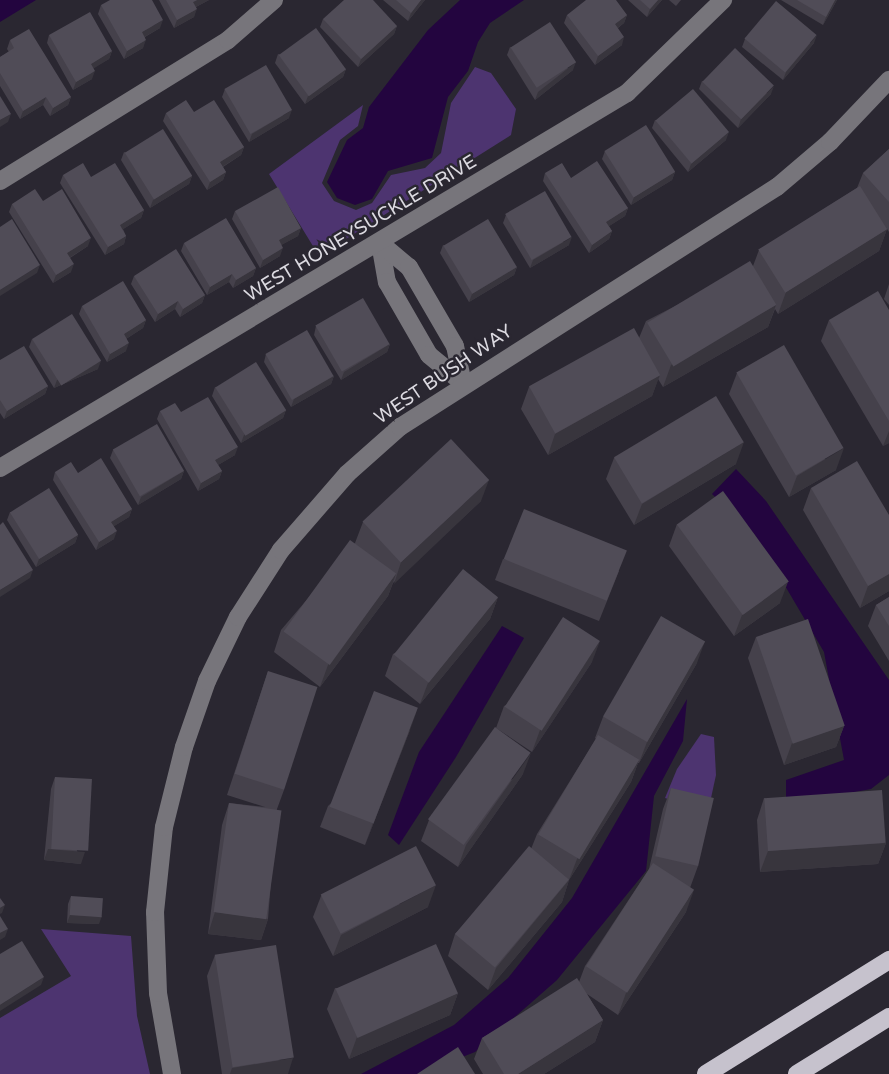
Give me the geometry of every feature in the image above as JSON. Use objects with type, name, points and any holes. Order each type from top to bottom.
[{"type":"main road","points":[[706,1074],[889,960]]},
{"type":"main road","points":[[797,1074],[889,1017]]},
{"type":"street","points":[[0,181],[228,40],[274,0]]},
{"type":"street","name":"WEST HONEYSUCKLE DRIVE","points":[[0,468],[627,93],[723,0]]},
{"type":"street","name":"WEST BUSH WAY","points":[[172,1074],[158,993],[157,878],[173,783],[207,681],[256,585],[309,513],[400,427],[463,383],[767,194],[830,142],[889,80]]},
{"type":"street","points":[[380,243],[387,282],[429,355],[463,383]]},
{"type":"street","points":[[380,243],[409,267],[455,346],[463,383]]},
{"type":"shaded area","points":[[0,0],[36,0],[0,22]]},
{"type":"shaded area","points":[[460,0],[524,0],[490,23],[478,42],[468,71],[448,97],[432,158],[388,171],[372,199],[355,205],[337,198],[327,182],[347,140],[363,128],[369,107],[428,30]]},
{"type":"shaded area","points":[[475,67],[491,73],[516,109],[511,135],[319,256],[269,174],[363,105],[358,126],[340,140],[322,183],[334,201],[356,210],[372,203],[391,175],[425,168],[441,153],[451,103]]},
{"type":"shaded area","points":[[736,469],[766,501],[889,680],[889,775],[871,789],[786,805],[786,780],[844,760],[824,652],[755,535],[712,494]]},
{"type":"shaded area","points":[[502,626],[524,638],[456,757],[399,845],[388,835],[419,752]]},
{"type":"shaded area","points":[[687,699],[683,741],[654,796],[646,871],[557,980],[475,1052],[419,1074],[361,1074],[454,1025],[508,978],[572,898]]},
{"type":"shaded area","points":[[701,734],[714,737],[716,775],[708,812],[665,798],[677,769]]},
{"type":"shaded area","points":[[41,929],[131,936],[137,1016],[150,1074],[0,1074],[0,1018],[71,976]]},
{"type":"building","points":[[110,0],[152,0],[163,20],[142,32],[146,40],[127,51],[101,5]]},
{"type":"building","points":[[166,0],[197,0],[193,2],[197,9],[177,20]]},
{"type":"building","points":[[344,0],[373,0],[397,26],[361,59],[323,19]]},
{"type":"building","points":[[396,0],[421,0],[411,13]]},
{"type":"building","points":[[586,0],[616,0],[627,15],[615,24],[624,37],[598,56],[567,15]]},
{"type":"building","points":[[640,0],[658,0],[650,9]]},
{"type":"building","points":[[797,0],[835,0],[826,17]]},
{"type":"building","points":[[776,1],[817,35],[785,73],[745,39]]},
{"type":"building","points":[[90,12],[112,51],[91,64],[95,71],[76,82],[49,35]]},
{"type":"building","points":[[550,22],[576,62],[537,88],[511,48]]},
{"type":"building","points":[[316,28],[346,69],[309,96],[279,55]]},
{"type":"building","points":[[29,29],[71,97],[53,108],[46,97],[23,111],[0,73],[0,57],[14,48],[10,40]]},
{"type":"building","points":[[735,48],[774,86],[741,119],[702,82]]},
{"type":"building","points":[[266,65],[292,110],[250,134],[224,89]]},
{"type":"building","points":[[693,89],[729,132],[691,163],[655,120]]},
{"type":"building","points":[[0,96],[11,114],[0,120]]},
{"type":"building","points":[[186,100],[194,112],[214,100],[244,147],[220,162],[226,172],[210,182],[166,113]]},
{"type":"building","points":[[646,125],[675,172],[634,198],[604,151]]},
{"type":"building","points":[[163,129],[192,176],[154,199],[125,153]]},
{"type":"building","points":[[889,149],[889,202],[863,173]]},
{"type":"building","points":[[597,161],[628,208],[606,222],[612,231],[592,245],[545,173],[562,163],[571,178]]},
{"type":"building","points":[[83,163],[91,177],[115,163],[144,210],[120,225],[126,236],[108,247],[63,175]]},
{"type":"building","points":[[860,186],[887,229],[785,293],[758,250]]},
{"type":"building","points":[[278,187],[301,228],[279,240],[283,248],[263,260],[235,211]]},
{"type":"building","points":[[35,189],[43,201],[62,189],[91,238],[67,253],[74,264],[56,275],[12,204]]},
{"type":"building","points":[[545,191],[572,237],[532,260],[505,214]]},
{"type":"building","points":[[226,218],[256,268],[236,280],[232,274],[210,287],[184,243]]},
{"type":"building","points":[[12,219],[40,265],[0,290],[0,227]]},
{"type":"building","points":[[488,219],[517,267],[472,294],[443,246]]},
{"type":"building","points":[[176,249],[205,295],[183,309],[178,301],[158,314],[134,276]]},
{"type":"building","points":[[750,261],[776,305],[673,367],[647,323]]},
{"type":"building","points":[[123,281],[146,320],[124,334],[129,343],[110,354],[82,306]]},
{"type":"building","points":[[878,291],[889,310],[889,421],[829,320]]},
{"type":"building","points":[[363,298],[390,344],[342,371],[315,326]]},
{"type":"building","points":[[72,314],[101,361],[61,386],[32,339]]},
{"type":"building","points":[[634,328],[660,375],[555,433],[529,386]]},
{"type":"building","points":[[307,330],[334,376],[292,400],[265,354]]},
{"type":"building","points":[[784,345],[844,448],[796,476],[736,372]]},
{"type":"building","points":[[24,346],[48,386],[7,411],[0,400],[0,360]]},
{"type":"building","points":[[256,362],[286,410],[245,436],[215,387]]},
{"type":"building","points":[[716,396],[744,442],[642,504],[614,457]]},
{"type":"building","points":[[208,397],[238,447],[215,460],[222,471],[201,483],[160,411],[175,403],[181,412]]},
{"type":"building","points":[[157,424],[184,471],[140,496],[113,450]]},
{"type":"building","points":[[451,439],[489,480],[401,562],[363,522]]},
{"type":"building","points":[[101,458],[132,509],[111,522],[117,531],[99,542],[55,472],[71,462],[78,473]]},
{"type":"building","points":[[857,461],[889,515],[889,574],[868,586],[811,488]]},
{"type":"building","points":[[49,488],[78,535],[39,559],[10,512]]},
{"type":"building","points":[[723,491],[789,582],[743,615],[677,525]]},
{"type":"building","points":[[524,509],[627,551],[607,601],[504,559]]},
{"type":"building","points":[[3,522],[33,570],[0,590],[0,525]]},
{"type":"building","points":[[350,540],[396,574],[330,665],[284,631]]},
{"type":"building","points":[[463,569],[498,597],[429,683],[394,654]]},
{"type":"building","points":[[889,597],[889,626],[876,605]]},
{"type":"building","points":[[661,616],[705,642],[647,742],[603,716]]},
{"type":"building","points":[[563,617],[600,641],[542,731],[505,707]]},
{"type":"building","points":[[808,619],[845,726],[793,744],[756,637]]},
{"type":"building","points":[[268,671],[317,687],[284,790],[235,774]]},
{"type":"building","points":[[374,691],[418,708],[373,824],[330,807]]},
{"type":"building","points":[[495,727],[531,753],[464,845],[428,819]]},
{"type":"building","points":[[598,735],[639,760],[579,859],[538,834]]},
{"type":"building","points":[[55,777],[92,779],[88,851],[51,849]]},
{"type":"building","points":[[671,788],[714,798],[698,866],[655,856]]},
{"type":"building","points":[[882,790],[886,843],[768,851],[764,798]]},
{"type":"building","points":[[229,803],[281,810],[266,919],[214,912]]},
{"type":"building","points":[[416,846],[436,885],[341,934],[321,895]]},
{"type":"building","points":[[529,846],[569,879],[495,968],[455,934]]},
{"type":"building","points":[[653,863],[694,890],[627,993],[586,966]]},
{"type":"building","points":[[71,896],[103,898],[102,917],[70,915]]},
{"type":"building","points":[[0,916],[8,929],[0,933]]},
{"type":"building","points":[[22,941],[44,977],[0,1005],[0,954]]},
{"type":"building","points":[[436,944],[458,993],[357,1038],[336,989]]},
{"type":"building","points":[[276,945],[294,1058],[233,1067],[215,955]]},
{"type":"building","points":[[577,978],[603,1020],[518,1074],[504,1074],[482,1038]]},
{"type":"building","points":[[458,1047],[475,1074],[417,1074]]}]
